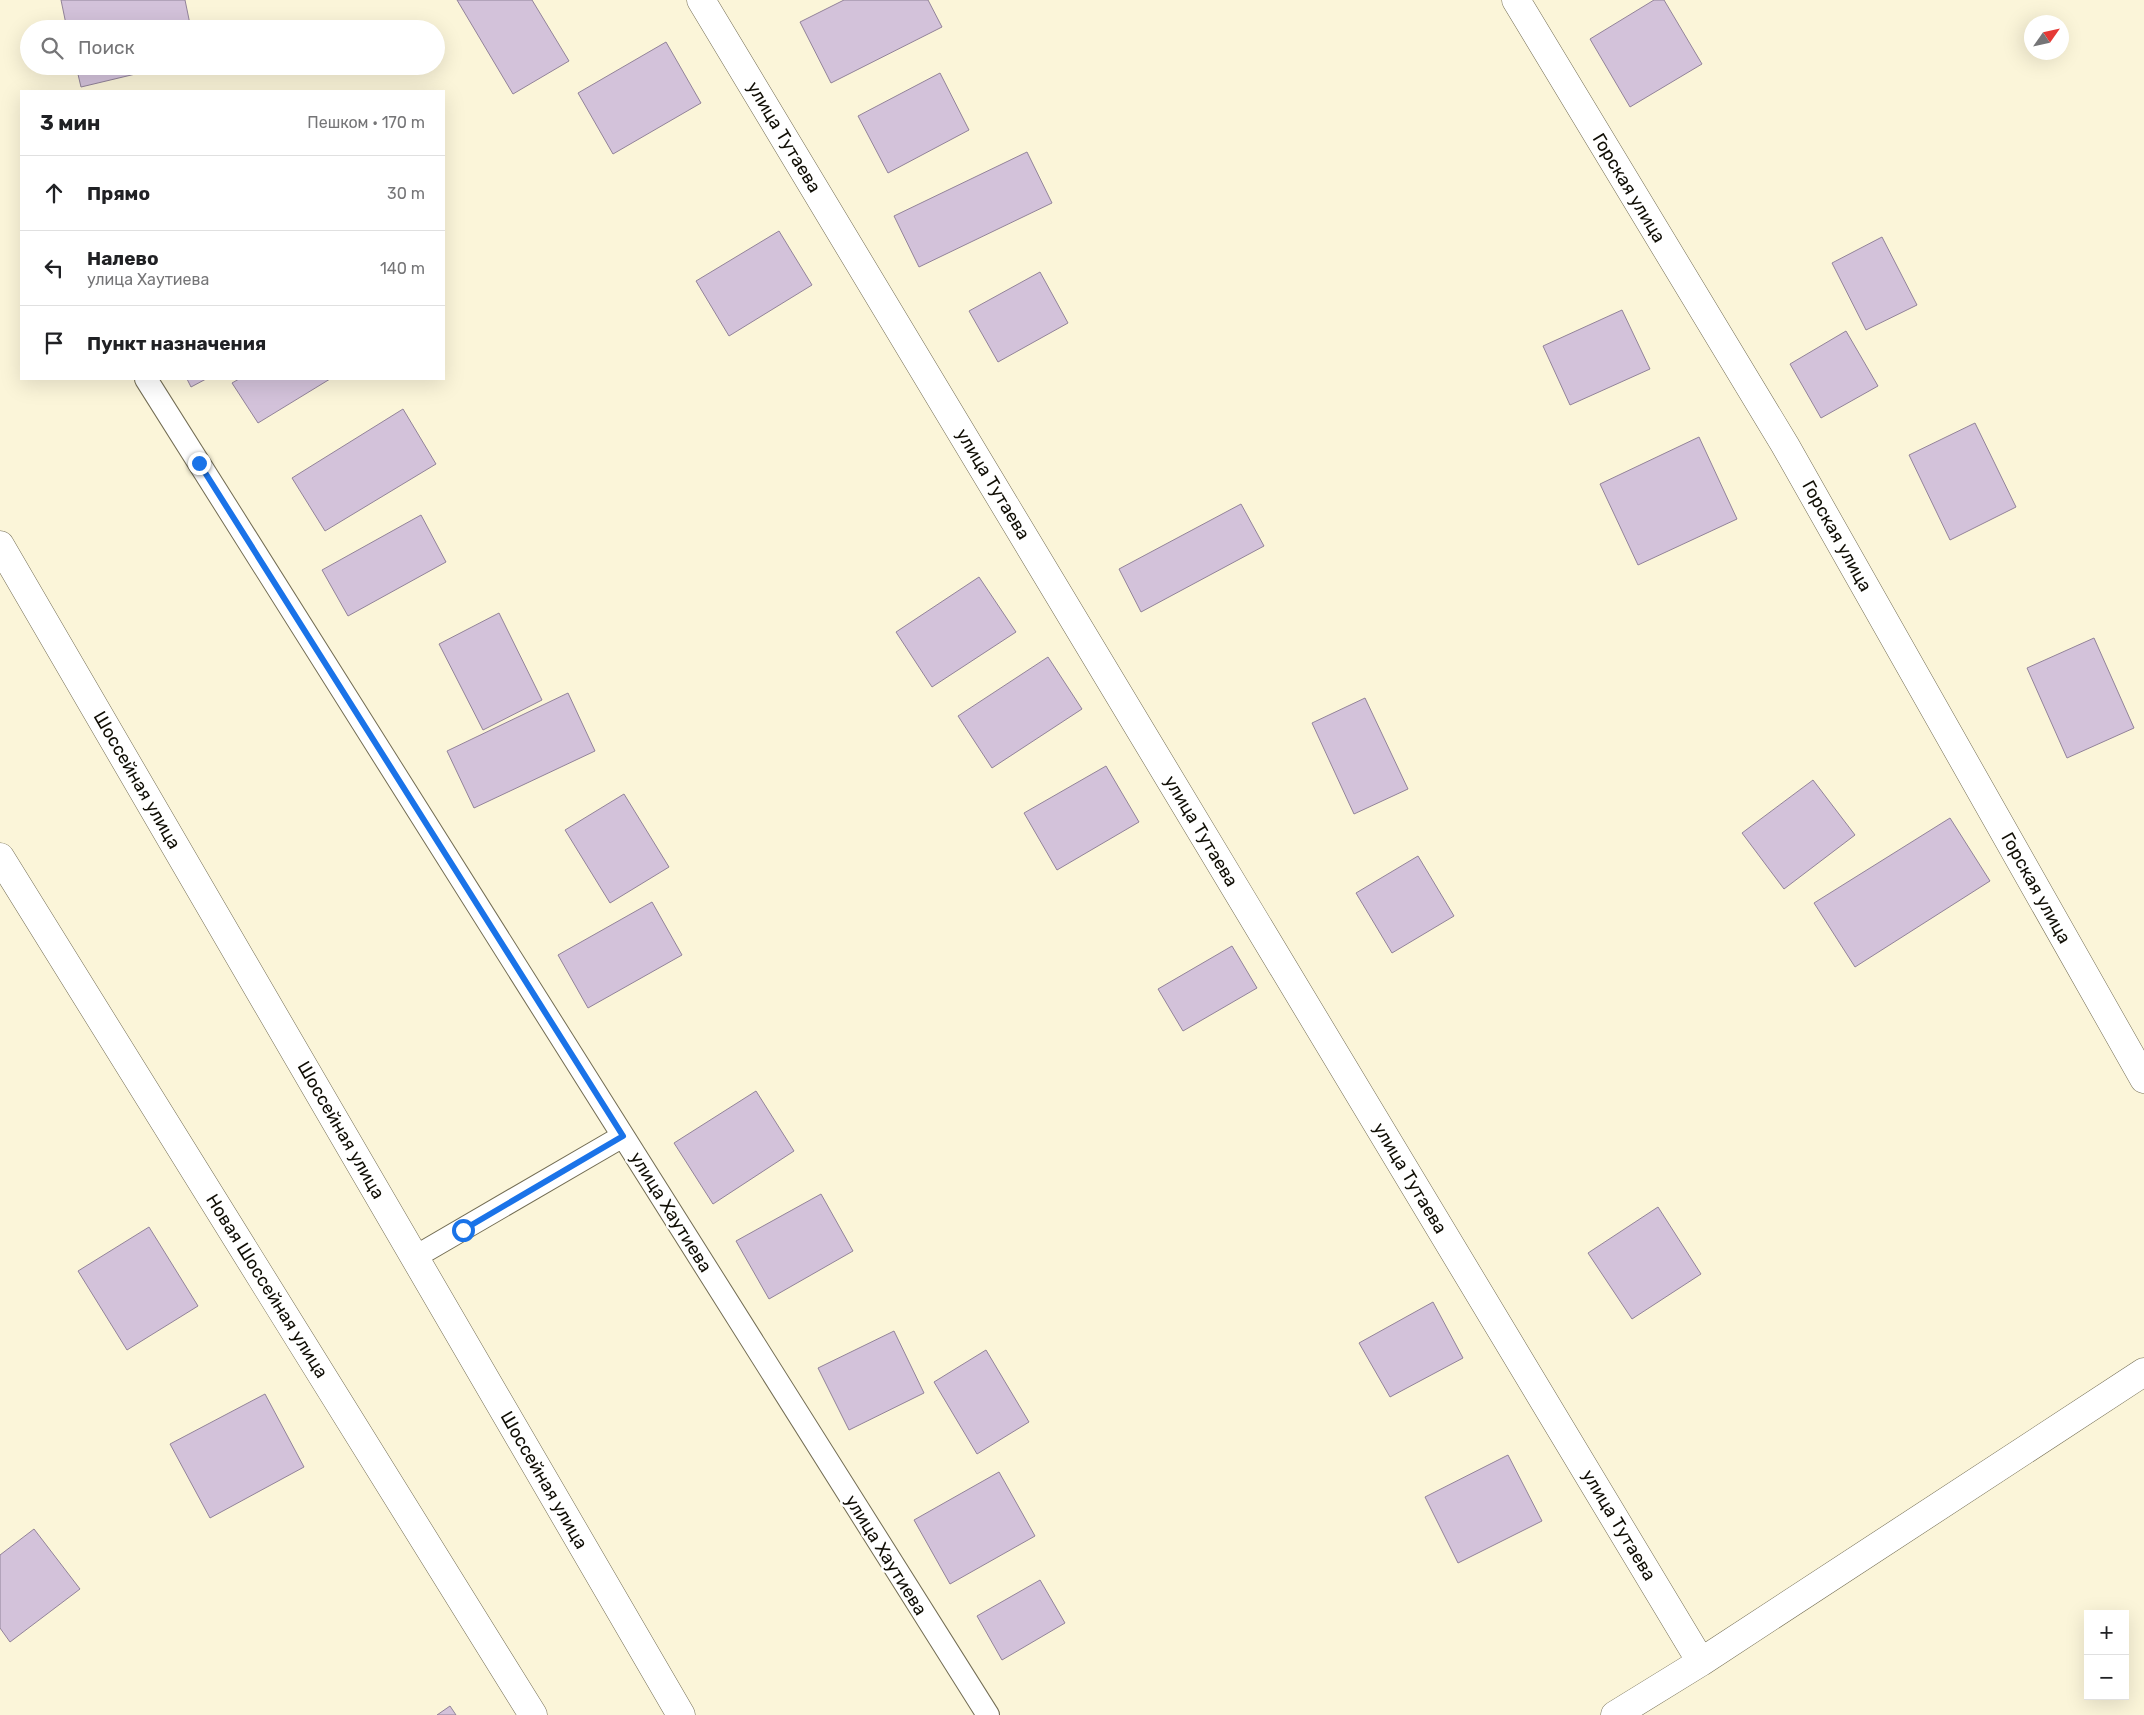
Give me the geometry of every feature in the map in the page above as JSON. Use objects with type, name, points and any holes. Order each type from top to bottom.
[{"type":"street","name":"улица Тутаева","points":[[701,0],[1701,1662]]},
{"type":"street","name":"Горская улица","points":[[1516,0],[1785,445],[2144,1079]]},
{"type":"street","name":"Шоссейная улица","points":[[0,545],[681,1715]]},
{"type":"street","name":"Новая Шоссейная улица","points":[[0,857],[533,1715]]},
{"type":"street","points":[[1615,1715],[1701,1662],[2144,1372]]},
{"type":"lane","name":"улица Хаутиева","points":[[147,380],[988,1715]]},
{"type":"lane","points":[[415,1257],[623,1136]]},
{"type":"building","points":[[61,0],[185,0],[189,20],[65,20]]},
{"type":"building","points":[[457,0],[532,0],[569,61],[513,94]]},
{"type":"building","points":[[844,0],[928,0],[942,27],[831,83],[800,22]]},
{"type":"building","points":[[1654,0],[1664,0],[1702,64],[1630,107],[1590,39]]},
{"type":"building","points":[[666,42],[701,103],[613,154],[578,93]]},
{"type":"building","points":[[940,73],[969,130],[888,173],[858,116]]},
{"type":"building","points":[[78,75],[131,75],[81,87]]},
{"type":"building","points":[[1027,152],[1052,203],[919,267],[894,216]]},
{"type":"building","points":[[779,231],[812,285],[729,336],[696,281]]},
{"type":"building","points":[[1882,237],[1917,305],[1866,330],[1832,263]]},
{"type":"building","points":[[1040,272],[1068,323],[998,362],[969,311]]},
{"type":"building","points":[[1622,310],[1650,369],[1570,405],[1543,346]]},
{"type":"building","points":[[1846,331],[1878,386],[1821,418],[1790,364]]},
{"type":"building","points":[[188,380],[204,380],[191,387]]},
{"type":"building","points":[[237,380],[328,380],[258,423],[232,383]]},
{"type":"building","points":[[403,409],[436,464],[325,531],[292,478]]},
{"type":"building","points":[[1975,423],[2016,507],[1950,540],[1909,455]]},
{"type":"building","points":[[1699,437],[1737,519],[1638,565],[1600,484]]},
{"type":"building","points":[[1241,504],[1264,546],[1141,612],[1119,569]]},
{"type":"building","points":[[421,515],[446,562],[348,616],[322,570]]},
{"type":"building","points":[[979,577],[1016,632],[932,687],[896,632]]},
{"type":"building","points":[[499,613],[542,700],[483,730],[439,644]]},
{"type":"building","points":[[2094,638],[2134,728],[2067,758],[2027,668]]},
{"type":"building","points":[[1048,657],[1082,709],[992,768],[958,716]]},
{"type":"building","points":[[568,693],[595,751],[474,808],[447,751]]},
{"type":"building","points":[[1365,698],[1408,789],[1354,814],[1312,723]]},
{"type":"building","points":[[1106,766],[1139,822],[1057,870],[1024,813]]},
{"type":"building","points":[[1813,780],[1855,835],[1784,889],[1742,833]]},
{"type":"building","points":[[624,794],[669,867],[610,903],[565,830]]},
{"type":"building","points":[[1950,818],[1990,881],[1855,967],[1814,903]]},
{"type":"building","points":[[1418,856],[1454,916],[1392,953],[1356,893]]},
{"type":"building","points":[[652,902],[682,955],[588,1008],[558,955]]},
{"type":"building","points":[[1232,946],[1257,988],[1183,1031],[1158,989]]},
{"type":"building","points":[[756,1091],[794,1151],[713,1204],[674,1143]]},
{"type":"building","points":[[821,1194],[853,1251],[769,1299],[736,1241]]},
{"type":"building","points":[[1658,1207],[1701,1274],[1632,1319],[1588,1253]]},
{"type":"building","points":[[149,1227],[198,1306],[127,1350],[78,1271]]},
{"type":"building","points":[[1433,1302],[1463,1358],[1390,1397],[1359,1343]]},
{"type":"building","points":[[894,1331],[924,1393],[849,1430],[818,1368]]},
{"type":"building","points":[[986,1350],[1029,1422],[977,1454],[934,1382]]},
{"type":"building","points":[[265,1394],[304,1467],[210,1518],[170,1444]]},
{"type":"building","points":[[1508,1455],[1542,1521],[1458,1563],[1425,1497]]},
{"type":"building","points":[[999,1472],[1035,1536],[950,1584],[914,1520]]},
{"type":"building","points":[[34,1529],[80,1589],[10,1642],[0,1628],[0,1555]]},
{"type":"building","points":[[1040,1580],[1065,1623],[1002,1660],[977,1616]]},
{"type":"building","points":[[450,1706],[456,1715],[437,1715]]},
{"type":"route","points":[[199,463],[623,1136],[463,1230]]}]
